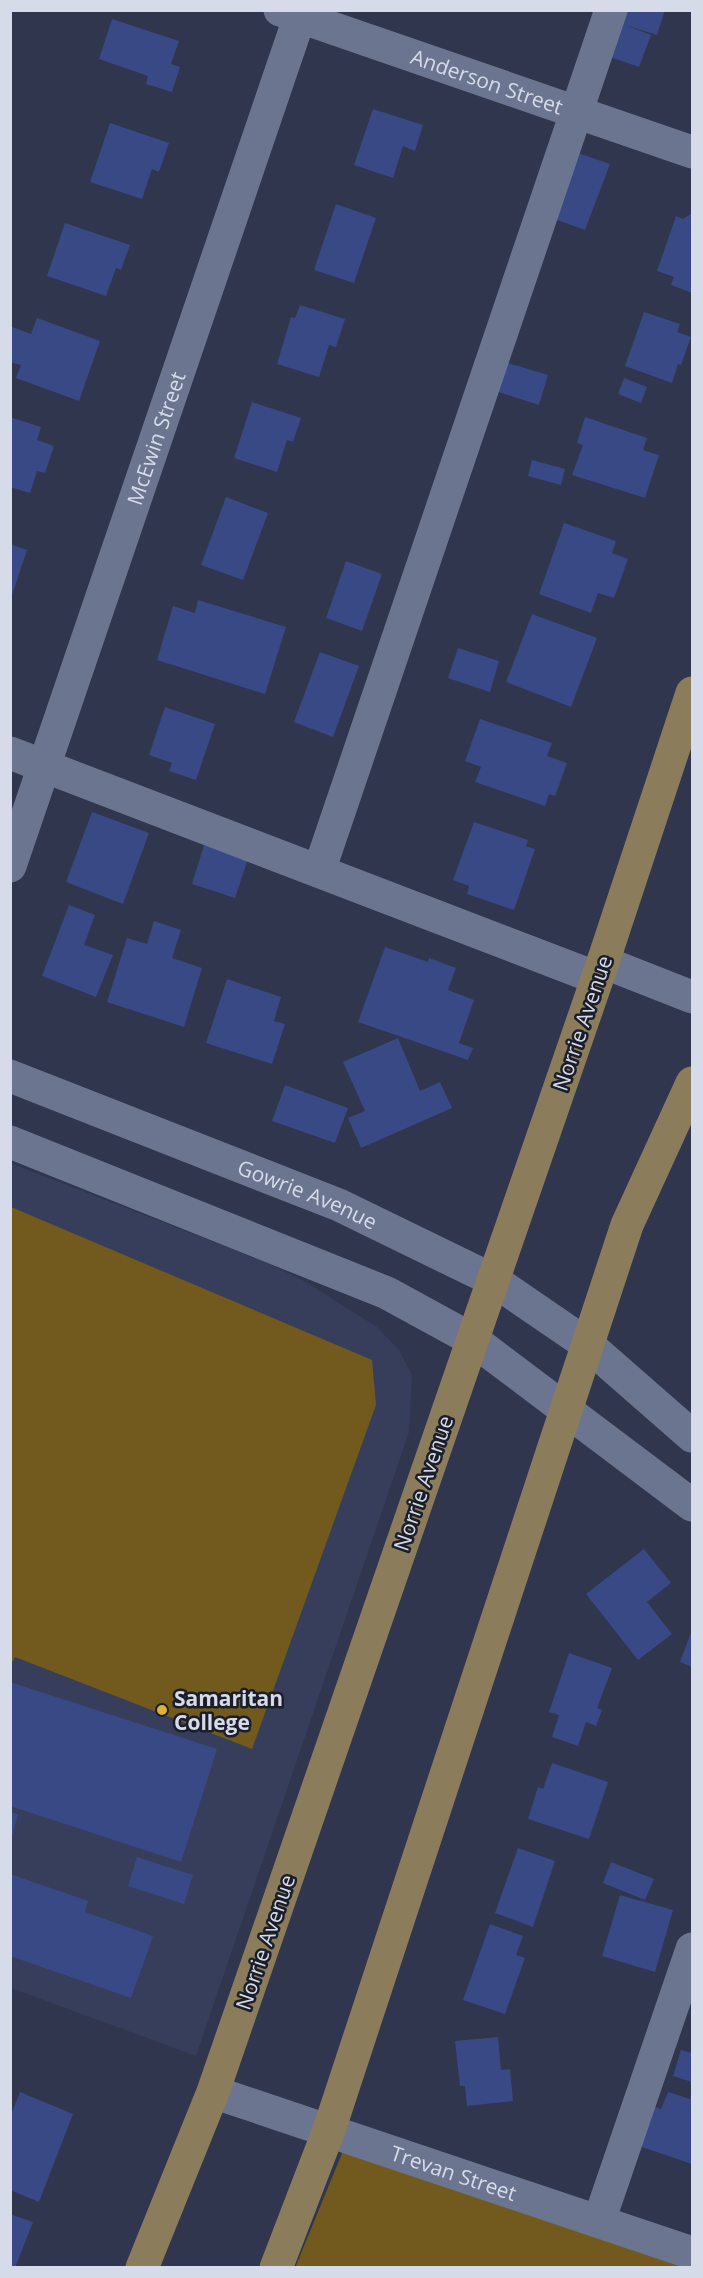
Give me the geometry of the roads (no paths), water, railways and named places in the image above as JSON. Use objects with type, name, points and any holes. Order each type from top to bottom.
[{"type":"main road","name":"Norrie Avenue","points":[[142,2268],[213,2092],[600,970],[693,693]]},
{"type":"main road","points":[[276,2268],[328,2130],[627,1225],[693,1083]]},
{"type":"street","points":[[319,872],[611,10]]},
{"type":"street","name":"Anderson Street","points":[[294,13],[693,152]]},
{"type":"street","name":"McEwin Street","points":[[10,866],[294,13]]},
{"type":"street","points":[[10,753],[319,872],[600,970],[693,997]]},
{"type":"street","name":"Gowrie Avenue","points":[[10,1076],[339,1205],[493,1281],[588,1345],[693,1436]]},
{"type":"street","points":[[10,1142],[387,1293],[473,1340],[693,1505]]},
{"type":"street","points":[[599,2221],[693,1949]]},
{"type":"street","name":"Trevan Street","points":[[213,2092],[693,2253]]},
{"type":"place","name":"Samaritan College","points":[[162,1710]]}]
